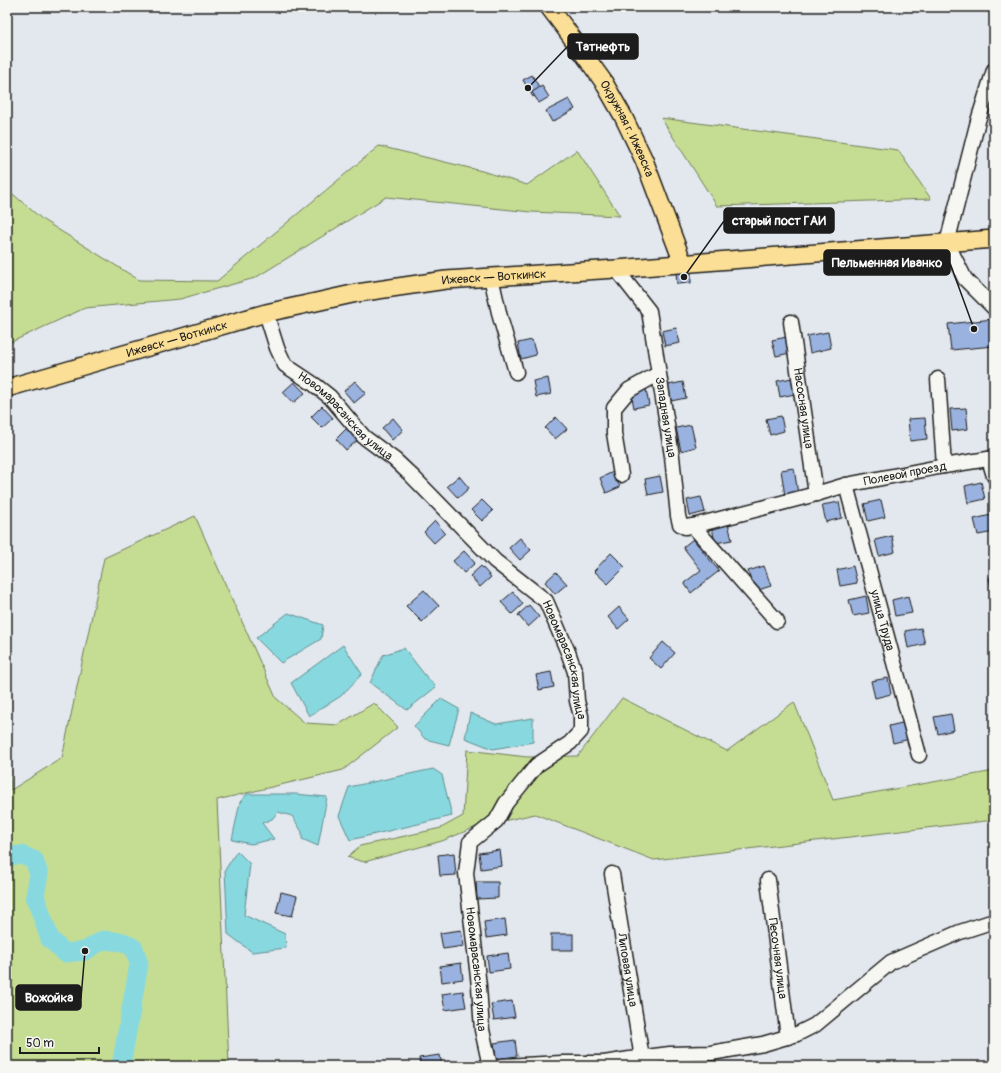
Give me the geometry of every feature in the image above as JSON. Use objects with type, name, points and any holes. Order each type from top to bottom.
[{"type":"main road","name":"Окружная г. Ижевска","points":[[549,7],[603,81],[623,116],[644,160],[683,263]]},
{"type":"main road","name":"Ижевск — Воткинск","points":[[7,388],[266,313],[357,293],[446,280],[994,239]]},
{"type":"street","points":[[994,70],[978,121],[947,243],[965,279],[994,308]]},
{"type":"street","name":"Западная улица","points":[[616,268],[649,311],[672,456],[678,516],[687,525]]},
{"type":"street","points":[[491,277],[500,317],[516,372]]},
{"type":"street","name":"Новомарасанская улица","points":[[266,313],[277,348],[285,365],[330,397],[364,437],[395,460],[496,561],[546,601],[575,672],[577,701],[581,716],[581,731],[570,743],[537,765],[506,803],[496,821],[470,842],[466,873],[479,986],[482,1030],[490,1066]]},
{"type":"street","name":"Насосная улица","points":[[791,322],[816,494]]},
{"type":"street","points":[[621,476],[614,433],[614,408],[629,390],[658,374]]},
{"type":"street","points":[[938,380],[944,466]]},
{"type":"street","points":[[992,458],[994,476]]},
{"type":"street","name":"Полевой проезд","points":[[687,525],[816,494],[846,485],[992,458]]},
{"type":"street","name":"улица Труда","points":[[846,485],[919,755]]},
{"type":"street","points":[[687,525],[777,621]]},
{"type":"street","name":"Липовая улица","points":[[612,874],[642,1062]]},
{"type":"street","name":"Песочная улица","points":[[768,880],[788,1037]]},
{"type":"street","points":[[501,1066],[562,1063],[642,1062],[670,1054],[711,1053],[763,1044],[788,1037],[816,1025],[892,962],[960,932],[994,921]]},
{"type":"green space","points":[[661,118],[898,150],[931,199],[717,206]]},
{"type":"green space","points":[[379,146],[482,171],[527,185],[577,150],[620,216],[531,212],[386,197],[255,278],[180,299],[85,308],[7,344],[7,189],[43,220],[139,280],[217,281]]},
{"type":"green space","points":[[195,516],[276,698],[305,723],[338,725],[374,703],[398,727],[343,770],[217,800],[229,1066],[7,1066],[7,732],[11,790],[62,758],[104,558]]},
{"type":"green space","points":[[622,698],[727,751],[794,702],[833,800],[994,771],[994,820],[654,860],[535,814],[476,827],[442,841],[364,862],[347,857],[360,846],[441,828],[463,816],[467,750],[527,757],[578,756]]},
{"type":"water","points":[[288,613],[323,625],[321,639],[281,663],[256,638]]},
{"type":"water","points":[[343,645],[362,674],[341,696],[309,716],[291,683]]},
{"type":"water","points":[[404,648],[436,687],[407,710],[370,683],[383,655]]},
{"type":"water","points":[[441,699],[459,709],[449,745],[425,739],[414,726]]},
{"type":"water","points":[[470,713],[496,724],[533,718],[533,742],[493,749],[465,738]]},
{"type":"water","points":[[433,769],[442,775],[452,816],[350,840],[339,816],[349,787]]},
{"type":"water","points":[[247,794],[295,794],[327,797],[318,846],[302,839],[302,832],[292,816],[278,812],[272,819],[262,823],[274,839],[251,844],[232,840],[240,802]]},
{"type":"water","points":[[237,851],[250,864],[244,915],[285,934],[286,948],[252,952],[228,934],[225,870]]},
{"type":"building","points":[[532,75],[542,92],[533,97],[523,80]]},
{"type":"building","points":[[542,86],[549,97],[539,103],[532,92]]},
{"type":"building","points":[[569,99],[575,109],[552,122],[546,111]]},
{"type":"building","points":[[691,271],[691,283],[677,284],[676,272]]},
{"type":"building","points":[[993,319],[994,346],[951,350],[948,324]]},
{"type":"building","points":[[676,328],[680,343],[665,346],[662,331]]},
{"type":"building","points":[[828,332],[831,348],[810,353],[807,336]]},
{"type":"building","points":[[787,337],[790,353],[776,356],[772,340]]},
{"type":"building","points":[[532,340],[536,355],[521,359],[518,343]]},
{"type":"building","points":[[548,378],[551,394],[536,397],[533,381]]},
{"type":"building","points":[[792,378],[795,394],[780,397],[777,381]]},
{"type":"building","points":[[355,381],[366,393],[354,403],[344,391]]},
{"type":"building","points":[[294,382],[305,393],[293,403],[283,392]]},
{"type":"building","points":[[683,382],[686,398],[671,401],[668,385]]},
{"type":"building","points":[[646,389],[649,405],[634,408],[631,393]]},
{"type":"building","points":[[322,406],[333,418],[322,428],[311,417]]},
{"type":"building","points":[[966,408],[968,429],[952,431],[950,409]]},
{"type":"building","points":[[781,416],[784,431],[770,435],[766,419]]},
{"type":"building","points":[[556,417],[567,429],[555,439],[545,428]]},
{"type":"building","points":[[393,418],[403,430],[392,440],[382,428]]},
{"type":"building","points":[[925,418],[927,439],[910,441],[908,419]]},
{"type":"building","points":[[691,425],[696,447],[681,451],[676,428]]},
{"type":"building","points":[[347,428],[358,440],[346,450],[336,439]]},
{"type":"building","points":[[794,468],[798,494],[785,496],[781,470]]},
{"type":"building","points":[[613,472],[620,487],[606,493],[600,478]]},
{"type":"building","points":[[459,476],[469,488],[458,498],[447,486]]},
{"type":"building","points":[[660,476],[663,492],[648,495],[645,479]]},
{"type":"building","points":[[981,482],[985,499],[968,503],[965,486]]},
{"type":"building","points":[[701,497],[705,512],[690,516],[687,500]]},
{"type":"building","points":[[482,500],[493,511],[482,521],[471,510]]},
{"type":"building","points":[[881,500],[885,517],[868,521],[864,504]]},
{"type":"building","points":[[839,502],[842,518],[826,522],[822,505]]},
{"type":"building","points":[[991,515],[994,532],[978,535],[974,519]]},
{"type":"building","points":[[435,521],[445,533],[434,543],[424,532]]},
{"type":"building","points":[[728,523],[732,540],[715,543],[712,527]]},
{"type":"building","points":[[892,536],[895,552],[879,556],[875,540]]},
{"type":"building","points":[[520,538],[531,550],[520,560],[509,548]]},
{"type":"building","points":[[693,539],[719,571],[691,593],[684,583],[701,570],[683,547]]},
{"type":"building","points":[[464,551],[475,563],[464,573],[453,561]]},
{"type":"building","points":[[611,553],[625,567],[608,584],[594,571]]},
{"type":"building","points":[[481,566],[491,577],[480,587],[470,576]]},
{"type":"building","points":[[764,566],[771,586],[755,591],[748,571]]},
{"type":"building","points":[[853,566],[857,583],[840,586],[837,570]]},
{"type":"building","points":[[556,572],[567,584],[555,594],[545,582]]},
{"type":"building","points":[[994,577],[994,595],[993,595],[989,578]]},
{"type":"building","points":[[424,590],[439,606],[422,622],[406,606]]},
{"type":"building","points":[[513,592],[523,604],[512,614],[501,602]]},
{"type":"building","points":[[866,596],[869,613],[853,616],[849,600]]},
{"type":"building","points":[[908,596],[912,613],[895,616],[892,600]]},
{"type":"building","points":[[529,605],[539,617],[528,627],[518,615]]},
{"type":"building","points":[[619,607],[629,619],[618,629],[608,617]]},
{"type":"building","points":[[921,628],[925,644],[908,648],[905,631]]},
{"type":"building","points":[[663,642],[675,653],[661,669],[649,658]]},
{"type":"building","points":[[551,672],[554,687],[539,690],[536,675]]},
{"type":"building","points":[[888,678],[891,694],[875,698],[871,681]]},
{"type":"building","points":[[951,714],[954,730],[938,734],[934,717]]},
{"type":"building","points":[[906,722],[910,739],[893,743],[889,726]]},
{"type":"building","points":[[500,850],[502,866],[481,869],[479,853]]},
{"type":"building","points":[[454,853],[456,875],[440,876],[438,855]]},
{"type":"building","points":[[476,882],[498,882],[498,898],[477,899]]},
{"type":"building","points":[[281,892],[297,896],[292,916],[276,913]]},
{"type":"building","points":[[505,919],[507,935],[486,938],[484,922]]},
{"type":"building","points":[[461,930],[464,946],[443,949],[440,933]]},
{"type":"building","points":[[551,934],[573,934],[573,950],[551,950]]},
{"type":"building","points":[[508,953],[510,969],[489,972],[487,956]]},
{"type":"building","points":[[461,963],[463,979],[442,982],[440,966]]},
{"type":"building","points":[[463,991],[466,1007],[445,1010],[442,994]]},
{"type":"building","points":[[512,1001],[515,1017],[494,1020],[491,1004]]},
{"type":"building","points":[[515,1040],[517,1056],[496,1059],[494,1043]]},
{"type":"building","points":[[440,1055],[442,1066],[420,1066],[419,1058]]},
{"type":"waterway","points":[[7,856],[21,855],[34,860],[39,874],[35,896],[50,939],[65,953],[85,951],[103,940],[123,942],[134,948],[139,964],[121,1066]]},
{"type":"place","name":"Татнефть","points":[[528,88]]},
{"type":"place","name":"старый пост ГАИ","points":[[684,277]]},
{"type":"place","name":"Пельменная Иванко","points":[[974,329]]},
{"type":"place","name":"Вожойка","points":[[85,951]]}]
